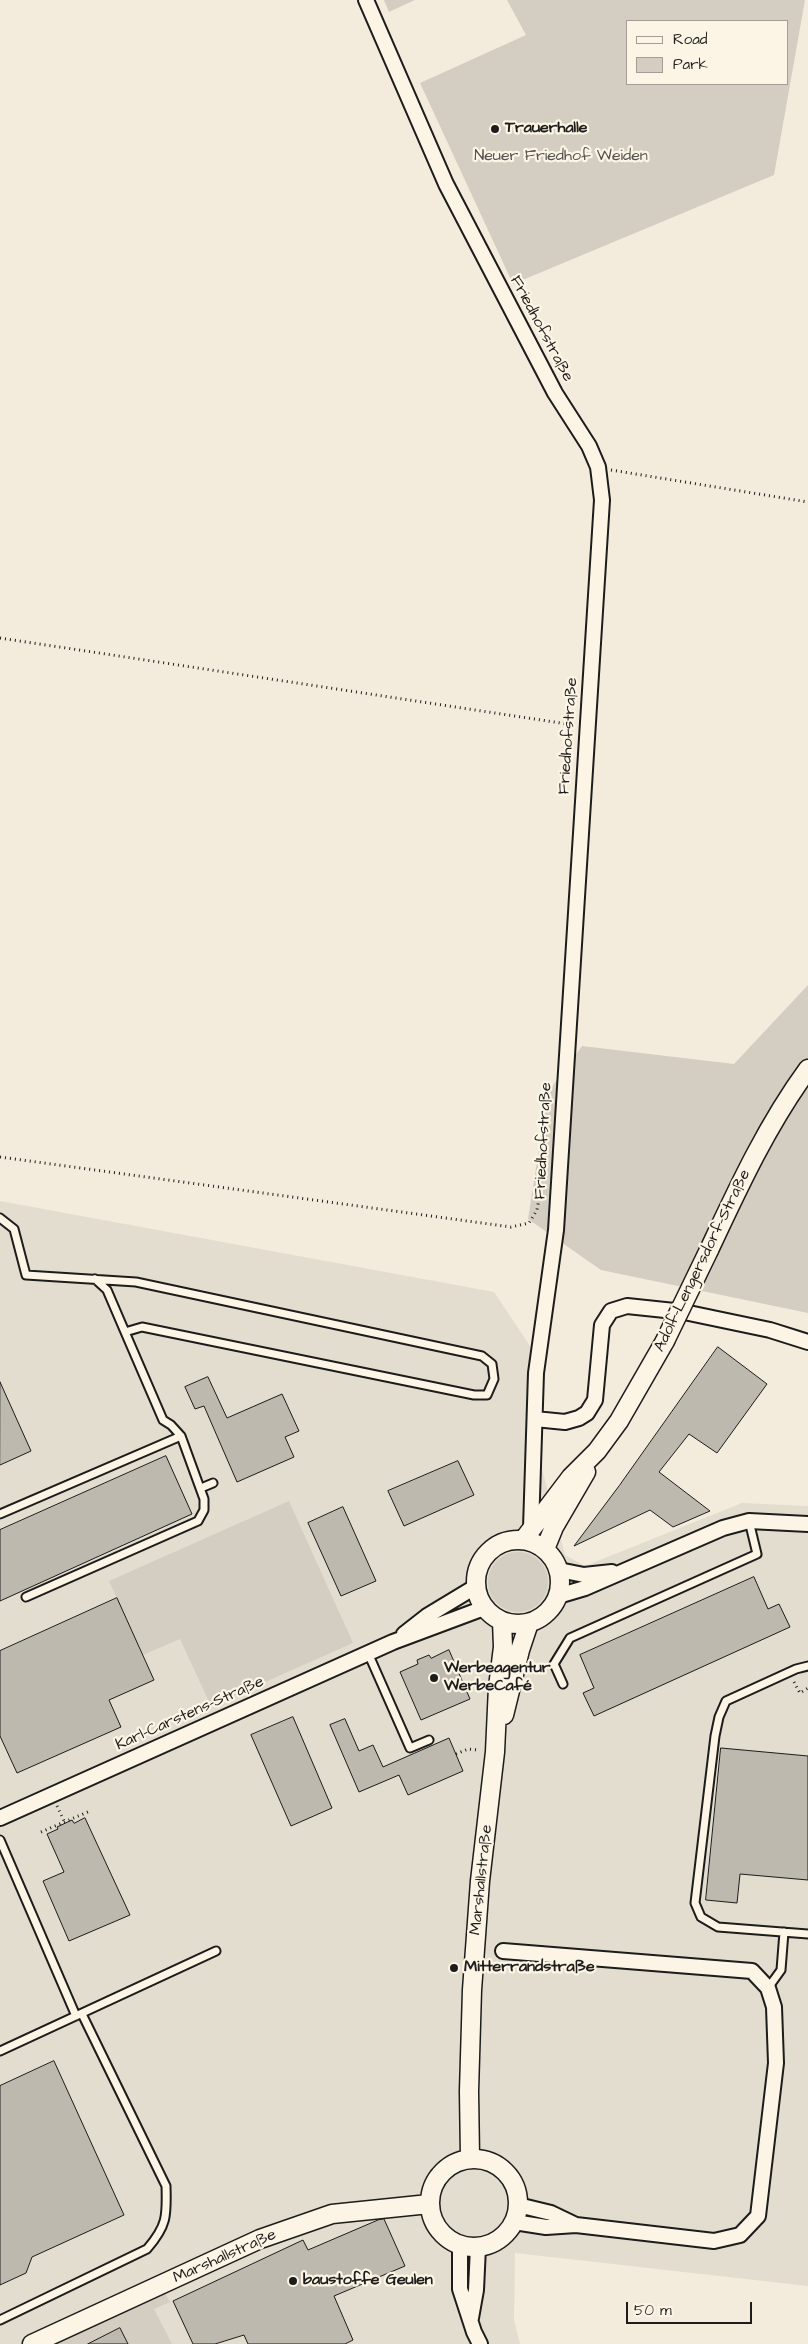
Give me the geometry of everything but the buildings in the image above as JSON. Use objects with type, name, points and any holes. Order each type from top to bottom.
[{"type":"street","name":"Friedhofstraße","points":[[366,0],[446,184],[555,393],[588,446],[598,467],[602,500],[556,1230],[536,1373],[535,1419],[527,1534]]},
{"type":"street","name":"Adolf-Lengersdorf-Straße","points":[[527,1534],[571,1477],[596,1451],[619,1421],[665,1341],[745,1174],[772,1123],[808,1069]]},
{"type":"street","points":[[535,1419],[565,1422],[587,1413],[596,1400],[602,1325],[611,1311],[627,1306],[694,1314],[770,1330],[808,1342]]},
{"type":"street","name":"Adolf-Lengersdorf-Straße","points":[[545,1549],[554,1527],[596,1451]]},
{"type":"street","points":[[558,1596],[585,1588],[723,1528],[749,1522],[808,1524]]},
{"type":"street","points":[[527,1534],[545,1549],[554,1559],[559,1570],[560,1583],[558,1596],[546,1613],[529,1623],[515,1624],[492,1616],[484,1608],[476,1587],[476,1574],[480,1562],[488,1551],[499,1544],[527,1534]]},
{"type":"street","points":[[559,1570],[584,1575],[625,1571]]},
{"type":"street","name":"Karl-Carstens-Straße","points":[[394,1642],[427,1616],[476,1587]]},
{"type":"street","name":"Karl-Carstens-Straße","points":[[0,1818],[368,1653],[484,1608]]},
{"type":"street","name":"Marshallstraße","points":[[470,2158],[469,2090],[472,1990],[480,1881],[495,1752],[498,1688],[503,1647],[502,1621]]},
{"type":"street","name":"Marshallstraße","points":[[495,1752],[520,1650],[529,1623]]},
{"type":"street","points":[[504,1952],[752,1972],[768,1988],[774,2007],[776,2063],[758,2216],[740,2236],[714,2240],[576,2225],[546,2227],[516,2213]]},
{"type":"street","points":[[470,2158],[486,2160],[499,2166],[510,2177],[517,2190],[516,2213],[506,2234],[493,2243],[478,2247],[460,2246],[448,2239],[438,2230],[431,2218],[429,2204],[430,2191],[436,2178],[445,2168],[470,2158]]},
{"type":"street","name":"Marshallstraße","points":[[32,2344],[260,2239],[332,2214],[429,2204]]},
{"type":"street","points":[[460,2246],[460,2289],[480,2344]]},
{"type":"street","points":[[471,2321],[476,2290],[478,2247]]},
{"type":"lane","points":[[2,1222],[14,1229],[19,1241],[26,1275],[136,1282],[482,1356],[492,1364],[494,1379],[487,1395],[474,1395],[142,1327],[125,1332]]},
{"type":"lane","points":[[26,1597],[198,1521],[204,1510],[201,1488],[181,1436],[171,1425],[163,1420],[107,1290],[95,1279]]},
{"type":"lane","points":[[0,1514],[181,1436]]},
{"type":"lane","points":[[201,1488],[213,1483]]},
{"type":"lane","points":[[563,1684],[554,1664],[570,1638],[757,1554],[749,1522]]},
{"type":"lane","points":[[368,1653],[410,1748],[429,1740]]},
{"type":"lane","points":[[808,1666],[789,1672],[726,1701],[718,1717],[695,1902],[701,1917],[718,1927],[808,1934]]},
{"type":"lane","points":[[0,1840],[79,2015],[166,2186],[167,2212],[161,2234],[147,2249],[0,2320]]},
{"type":"lane","points":[[768,1988],[781,1970],[784,1932]]},
{"type":"lane","points":[[0,2051],[216,1951]]},
{"type":"path","points":[[598,467],[808,502]]},
{"type":"path","points":[[0,638],[587,727]]},
{"type":"path","points":[[0,1157],[512,1227],[529,1223],[537,1210],[543,1174]]},
{"type":"path","points":[[789,1672],[800,1693],[808,1688]]},
{"type":"path","points":[[456,1754],[468,1749],[495,1752]]},
{"type":"path","points":[[41,1832],[90,1811]]},
{"type":"shaded area","points":[[0,1201],[494,1292],[536,1355],[528,1417],[565,1555],[585,1566],[742,1503],[808,1506],[808,2286],[515,2253],[514,2320],[520,2344],[0,2344]]},
{"type":"green space","points":[[384,0],[415,0],[389,12]]},
{"type":"green space","name":"Neuer Friedhof Weiden","points":[[507,0],[805,0],[774,175],[513,284],[420,83],[526,35]]},
{"type":"green space","points":[[808,985],[808,1313],[601,1270],[528,1219],[548,1092],[582,1046],[734,1064]]},
{"type":"green space","points":[[289,1501],[353,1643],[211,1706],[180,1639],[143,1655],[109,1581]]},
{"type":"green space","points":[[518,1552],[535,1557],[543,1565],[548,1582],[543,1599],[535,1607],[518,1612],[501,1607],[493,1599],[488,1582],[493,1565],[501,1557]]},
{"type":"green space","points":[[165,2294],[170,2302],[154,2309],[172,2344],[52,2344]]},
{"type":"place","name":"Trauerhalle","points":[[495,129]]},
{"type":"place","name":"Werbeagentur WerbeCafé","points":[[434,1678]]},
{"type":"place","name":"Mitterrandstraße","points":[[454,1968]]},
{"type":"place","name":"baustoffe Geulen","points":[[293,2281]]}]
